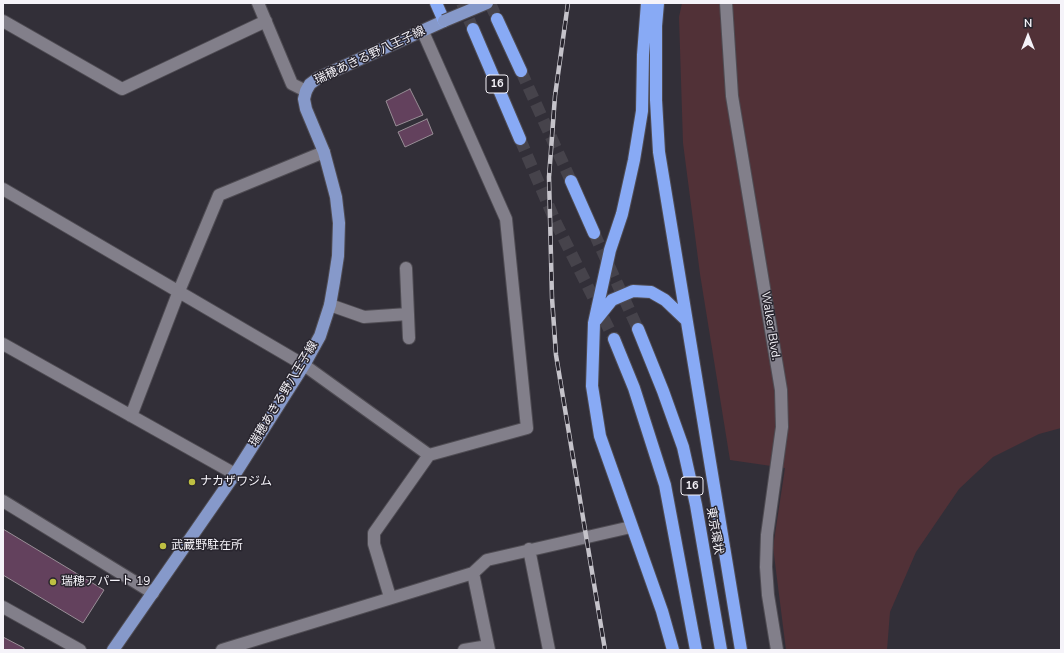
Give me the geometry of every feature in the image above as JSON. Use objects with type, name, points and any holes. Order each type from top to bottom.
[{"type":"highway","points":[[436,3],[444,21]]},
{"type":"highway","points":[[647,3],[643,55],[642,111],[634,160],[622,214],[610,250],[594,323],[592,386],[600,436],[662,611],[673,650]]},
{"type":"highway","points":[[658,3],[656,26],[656,100],[659,152],[741,650]]},
{"type":"highway","name":"16","points":[[497,19],[520,71]]},
{"type":"highway","name":"16","points":[[473,29],[520,139]]},
{"type":"highway","points":[[571,181],[594,233]]},
{"type":"highway","points":[[594,323],[612,300],[633,291],[651,292],[665,300],[686,320]]},
{"type":"highway","name":"東京環状","points":[[638,329],[663,391],[683,447],[696,505],[721,650]]},
{"type":"highway","name":"16","points":[[614,339],[634,388],[665,485],[696,650]]},
{"type":"main road","name":"瑞穂あきる野八王子線","points":[[113,650],[235,474],[304,365],[320,336],[330,305],[338,256],[339,223],[336,197],[324,152],[306,108],[304,99],[310,84],[318,78],[486,3]]},
{"type":"street","points":[[258,3],[292,84],[306,91]]},
{"type":"street","name":"Walker Blvd.","points":[[726,3],[732,96],[781,390],[782,427],[766,551],[768,595],[777,650]]},
{"type":"street","points":[[3,21],[122,89],[266,21]]},
{"type":"street","points":[[390,597],[374,544],[374,533],[429,454],[528,428],[506,219],[423,32]]},
{"type":"street","points":[[131,416],[179,291],[219,195],[324,152]]},
{"type":"street","points":[[3,188],[304,365],[429,454]]},
{"type":"street","points":[[406,268],[409,338]]},
{"type":"street","points":[[330,305],[364,317],[408,314]]},
{"type":"street","points":[[3,344],[235,474]]},
{"type":"street","points":[[3,501],[153,593]]},
{"type":"street","points":[[222,650],[390,597],[473,573],[487,560],[529,549],[631,527]]},
{"type":"street","points":[[529,549],[549,650]]},
{"type":"street","points":[[464,650],[489,648],[473,573]]},
{"type":"street","points":[[3,607],[80,650]]},
{"type":"shaded area","points":[[682,3],[1061,3],[1061,428],[1039,434],[993,457],[959,489],[916,552],[890,612],[887,650],[786,650],[773,547],[785,468],[730,460],[700,274],[683,143],[679,17]]},
{"type":"building","points":[[410,89],[423,115],[396,126],[386,101]]},
{"type":"building","points":[[427,119],[433,134],[405,147],[398,132]]},
{"type":"building","name":"瑞穂アパート 19","points":[[3,529],[104,590],[83,623],[3,575]]},
{"type":"building","points":[[3,637],[24,648],[24,650],[3,650]]},
{"type":"tunnel","points":[[462,3],[473,29]]},
{"type":"tunnel","points":[[490,3],[497,19]]},
{"type":"tunnel","points":[[521,71],[571,181]]},
{"type":"tunnel","points":[[520,139],[556,223],[614,339]]},
{"type":"tunnel","points":[[594,233],[638,329]]},
{"type":"railway","points":[[568,3],[555,96],[549,177],[552,298],[556,355],[605,650]]},
{"type":"place","name":"ナカザワジム","points":[[192,482]]},
{"type":"place","name":"武蔵野駐在所","points":[[163,546]]},
{"type":"place","name":"瑞穂アパート 19","points":[[53,582]]}]
